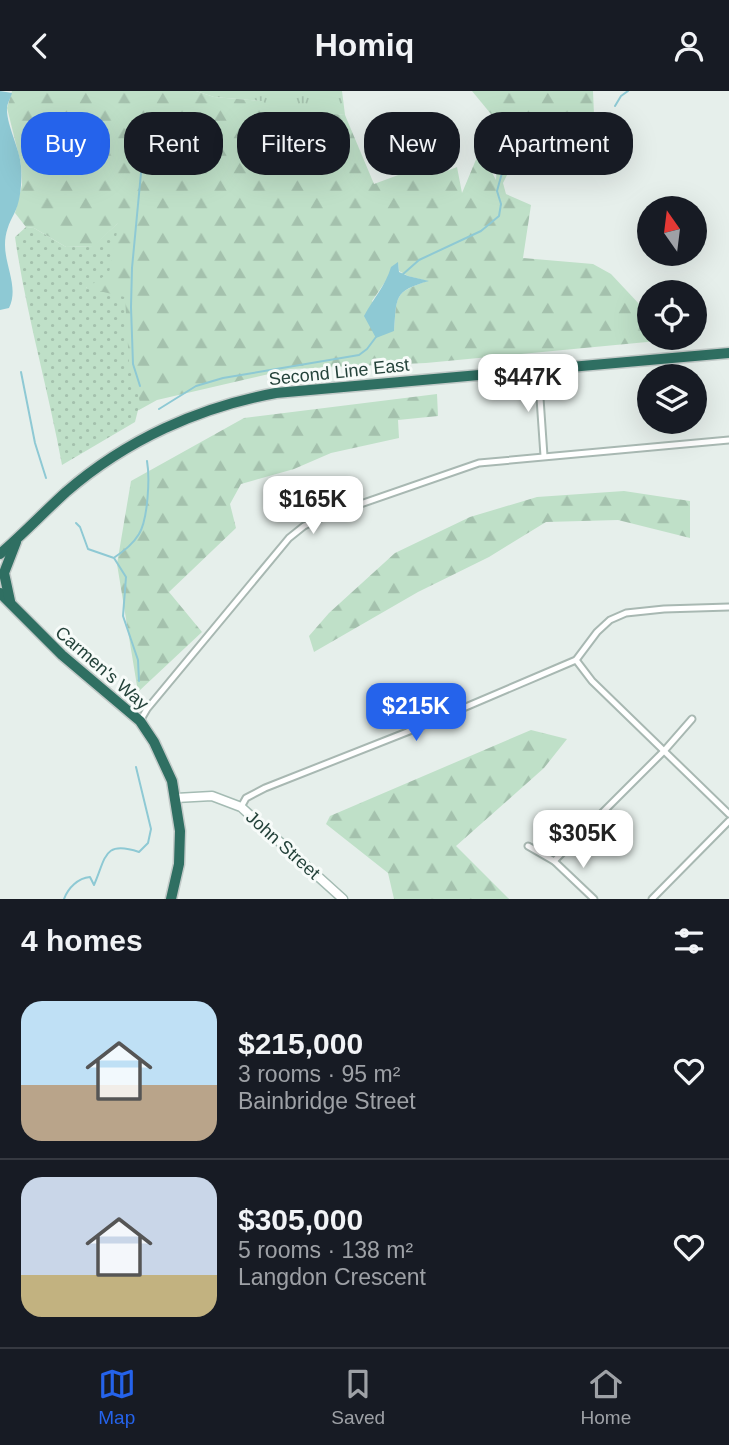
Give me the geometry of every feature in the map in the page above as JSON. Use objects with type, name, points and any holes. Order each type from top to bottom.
[{"type":"highway","name":"Second Line East","points":[[0,554],[65,493],[118,454],[164,428],[214,407],[242,399],[276,393],[729,353]]},
{"type":"highway","points":[[12,606],[6,593],[4,573],[18,538]]},
{"type":"highway","name":"Carmen's Way","points":[[0,593],[62,655],[140,721],[165,763],[176,797],[180,831],[179,864],[171,899]]},
{"type":"street","points":[[538,369],[544,456]]},
{"type":"street","points":[[140,721],[289,538],[304,526],[479,463],[729,440]]},
{"type":"street","points":[[241,807],[246,798],[265,788],[407,732],[576,660],[597,632],[626,613],[729,607]]},
{"type":"street","points":[[576,660],[592,681],[729,814]]},
{"type":"street","points":[[554,861],[664,751],[692,719]]},
{"type":"street","name":"John Street","points":[[176,797],[212,796],[241,807],[343,899]]},
{"type":"street","points":[[652,899],[729,821]]},
{"type":"street","points":[[528,845],[554,861],[594,899]]},
{"type":"green space","points":[[12,91],[196,91],[214,97],[261,101],[280,112],[237,112],[237,175],[350,175],[350,127],[364,160],[364,175],[370,175],[374,184],[398,175],[459,175],[462,193],[474,164],[474,175],[493,175],[496,180],[496,175],[507,175],[503,183],[506,194],[531,205],[523,258],[593,264],[611,274],[637,302],[637,343],[426,363],[290,369],[157,400],[139,410],[105,415],[86,289],[118,223],[94,246],[66,247],[34,228],[26,227],[15,213],[22,185],[22,175],[110,175],[110,112],[21,112],[21,164],[7,108]],"holes":[[[398,263],[399,271],[427,281],[408,289],[399,297],[394,331],[372,301]]]},
{"type":"green space","points":[[196,91],[342,91],[345,112],[276,112],[261,101],[214,97]]},
{"type":"green space","points":[[472,91],[593,91],[594,112],[489,112]]},
{"type":"green space","points":[[119,222],[109,273],[86,288],[125,297],[129,363],[140,402],[135,422],[62,465],[15,237],[26,227],[34,228],[66,247],[93,246]]},
{"type":"green space","points":[[437,394],[438,416],[398,420],[399,438],[331,453],[294,469],[241,484],[230,504],[236,528],[169,592],[202,632],[138,692],[117,564],[131,481],[244,418]]},
{"type":"green space","points":[[624,491],[690,501],[690,538],[618,520],[546,522],[489,557],[418,592],[314,652],[309,636],[329,613],[395,553],[470,517],[537,497]]},
{"type":"green space","points":[[531,730],[567,739],[544,768],[456,846],[509,899],[394,899],[388,873],[326,824],[330,816]]},
{"type":"water","points":[[0,91],[12,93],[7,114],[20,159],[21,178],[18,203],[5,241],[12,300],[9,308],[0,310]]},
{"type":"water","points":[[398,262],[399,272],[429,281],[403,292],[397,303],[394,331],[376,338],[364,316],[383,286],[391,267]]},
{"type":"waterway","points":[[615,106],[628,91]]},
{"type":"waterway","points":[[140,386],[133,364],[131,307],[141,175]]},
{"type":"waterway","points":[[402,275],[419,260],[481,231],[499,216],[501,204],[497,191],[501,175]]},
{"type":"waterway","points":[[159,409],[196,386],[223,378],[359,355],[376,337]]},
{"type":"waterway","points":[[21,372],[35,443],[46,478]]},
{"type":"waterway","points":[[115,557],[131,544],[142,527],[148,498],[147,461]]},
{"type":"waterway","points":[[76,523],[88,549],[114,558],[126,577],[123,616],[138,660],[139,681]]},
{"type":"waterway","points":[[64,899],[71,887],[81,879],[90,877],[94,885],[104,860],[112,850],[118,848],[139,852],[148,843],[151,829],[136,767]]}]
